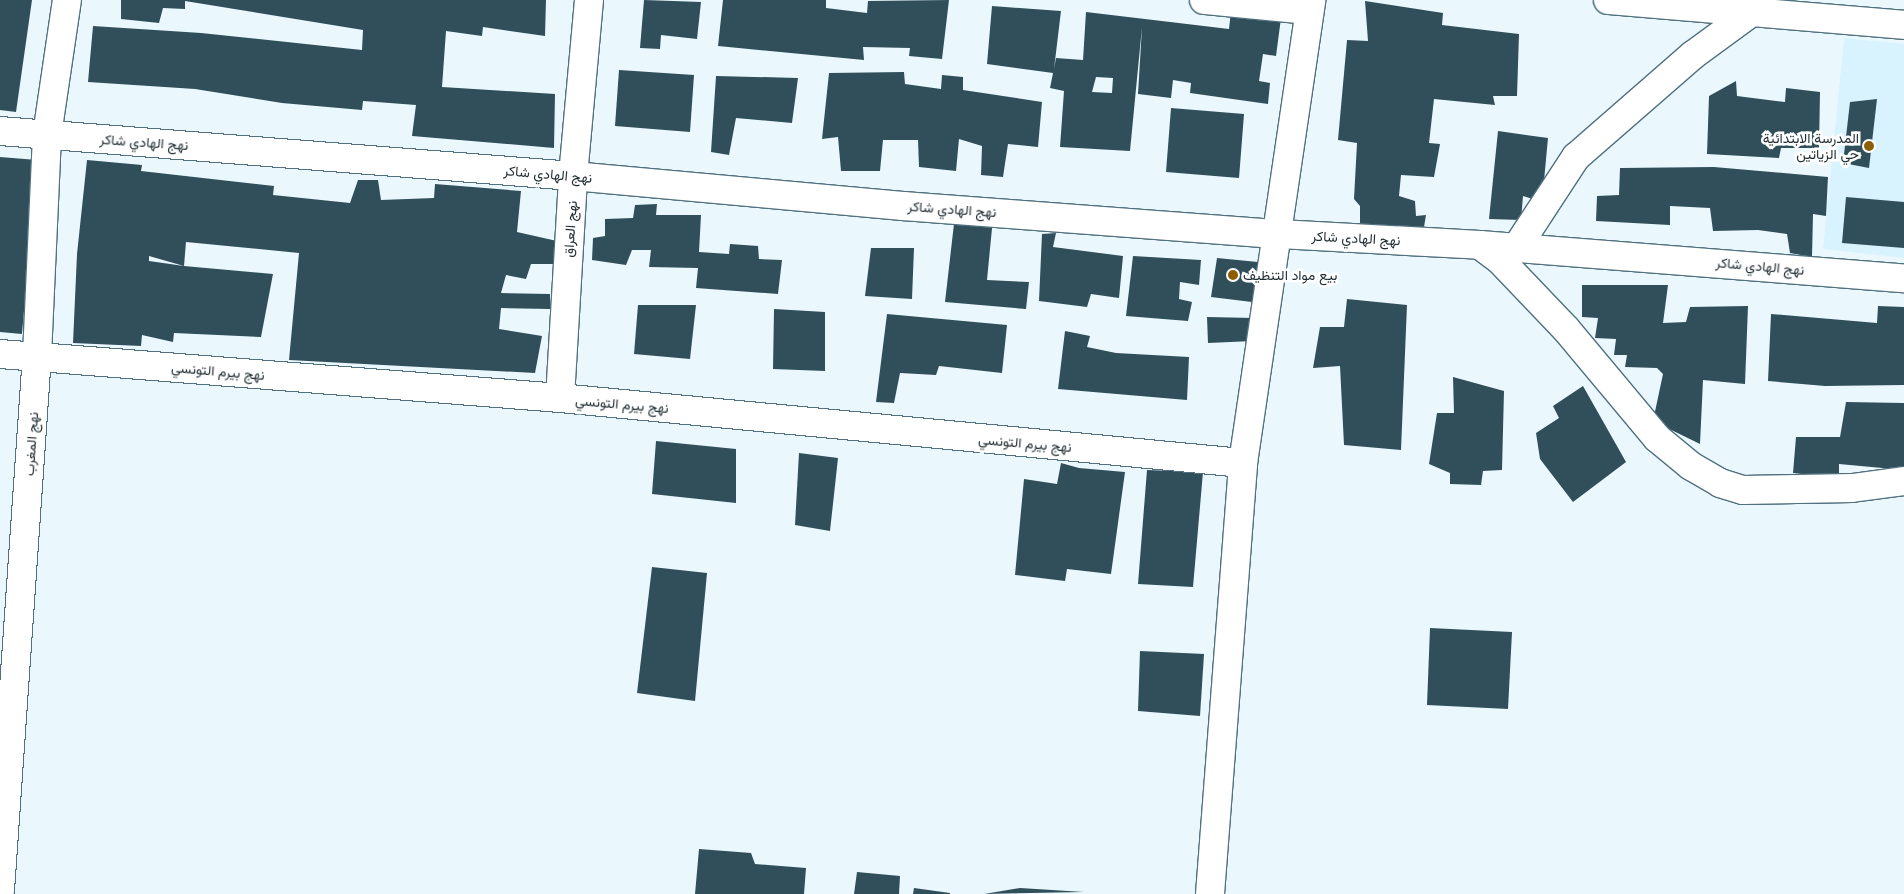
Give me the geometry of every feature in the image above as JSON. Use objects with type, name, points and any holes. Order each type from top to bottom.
[{"type":"street","name":"نهج المغرب","points":[[0,890],[37,356],[48,135],[67,0]]},
{"type":"street","name":"نهج العراق","points":[[560,398],[574,176],[589,0]]},
{"type":"street","points":[[1204,0],[1309,5],[1279,234],[1243,464],[1210,894]]},
{"type":"street","points":[[1608,0],[1749,14],[1864,10],[1904,25]]},
{"type":"street","points":[[1517,247],[1576,157],[1693,55],[1749,14]]},
{"type":"street","name":"نهج الهادي شاكر","points":[[0,131],[574,176],[903,206],[1279,234],[1517,247],[1904,278]]},
{"type":"street","points":[[1480,245],[1501,261],[1566,329],[1657,438],[1691,466],[1720,483],[1743,490],[1852,488],[1904,481]]},
{"type":"street","name":"نهج بيرم التونسي","points":[[0,354],[560,398],[1243,464]]},
{"type":"shaded area","name":"المدرسة الابتدائية حي الزياتين","points":[[1844,38],[1904,44],[1904,258],[1823,249]]},
{"type":"building","points":[[0,0],[32,0],[16,112],[0,110]]},
{"type":"building","points":[[121,0],[546,0],[545,36],[483,27],[482,36],[446,31],[442,87],[555,94],[554,148],[412,136],[416,105],[363,101],[362,110],[282,103],[195,89],[88,82],[93,26],[201,33],[362,50],[363,30],[185,1],[185,9],[163,8],[159,23],[121,19]]},
{"type":"building","points":[[644,0],[701,2],[697,39],[661,35],[660,49],[640,48]]},
{"type":"building","points":[[723,0],[826,0],[826,8],[867,13],[868,1],[949,0],[942,59],[909,56],[910,48],[863,47],[864,60],[718,46]]},
{"type":"building","points":[[1365,1],[1443,13],[1442,25],[1519,34],[1517,96],[1493,96],[1495,105],[1434,99],[1429,143],[1440,144],[1434,177],[1401,175],[1399,196],[1415,201],[1416,216],[1426,215],[1423,233],[1360,231],[1360,206],[1354,199],[1357,143],[1338,140],[1347,40],[1368,41]]},
{"type":"building","points":[[992,6],[1061,11],[1054,69],[1056,58],[1083,60],[1086,12],[1229,29],[1231,11],[1281,18],[1276,56],[1263,54],[1259,81],[1270,83],[1268,104],[1190,93],[1191,83],[1173,80],[1171,98],[1138,94],[1142,27],[1130,151],[1060,147],[1064,91],[1050,88],[1053,73],[987,64]],"holes":[[[1096,77],[1113,78],[1112,93],[1092,92]]]},
{"type":"building","points":[[619,70],[694,75],[690,132],[615,126]]},
{"type":"building","points":[[904,72],[905,84],[941,89],[942,75],[963,77],[963,90],[1042,102],[1038,147],[1008,144],[1003,177],[981,175],[982,146],[959,139],[956,171],[919,167],[918,140],[883,140],[880,171],[841,171],[838,137],[822,139],[829,73]]},
{"type":"building","points":[[716,76],[798,78],[792,123],[736,118],[729,155],[711,152]]},
{"type":"building","points":[[1736,81],[1737,96],[1785,102],[1786,88],[1820,92],[1819,148],[1781,148],[1779,158],[1707,154],[1709,96]]},
{"type":"building","points":[[1877,99],[1869,168],[1843,163],[1850,102]]},
{"type":"building","points":[[1171,108],[1244,114],[1239,178],[1166,172]]},
{"type":"building","points":[[1498,131],[1548,138],[1542,202],[1523,196],[1521,220],[1489,219]]},
{"type":"building","points":[[0,157],[37,160],[22,334],[0,332]]},
{"type":"building","points":[[87,160],[142,165],[141,171],[274,186],[273,195],[350,203],[358,180],[378,180],[381,200],[434,198],[435,184],[521,191],[517,232],[557,241],[555,264],[531,264],[526,279],[506,275],[501,293],[550,294],[550,309],[501,308],[499,329],[542,336],[535,373],[289,360],[299,253],[186,242],[184,266],[273,274],[261,337],[174,333],[173,342],[142,335],[141,346],[73,343],[77,254]],"holes":[[[149,256],[184,266],[149,261]]]},
{"type":"building","points":[[1714,167],[1828,177],[1826,216],[1813,214],[1812,257],[1790,253],[1787,234],[1758,230],[1713,231],[1710,208],[1670,206],[1670,225],[1596,221],[1597,196],[1619,195],[1620,168]]},
{"type":"building","points":[[1846,197],[1904,202],[1904,248],[1842,243]]},
{"type":"building","points":[[657,204],[656,215],[701,215],[699,252],[729,254],[730,244],[758,246],[759,259],[782,260],[778,294],[696,288],[698,268],[649,267],[651,250],[632,250],[626,265],[592,260],[593,238],[605,236],[605,219],[633,218],[635,205]]},
{"type":"building","points":[[955,215],[993,218],[987,280],[1029,282],[1026,309],[945,302]]},
{"type":"building","points":[[1056,233],[1053,247],[1123,256],[1119,298],[1091,294],[1087,307],[1039,301],[1042,234]]},
{"type":"building","points":[[871,248],[914,248],[912,299],[865,296]]},
{"type":"building","points":[[1133,256],[1201,260],[1199,285],[1180,282],[1179,299],[1192,302],[1188,321],[1126,316]]},
{"type":"building","points":[[1217,258],[1258,262],[1252,302],[1211,297]]},
{"type":"building","points":[[1582,285],[1668,285],[1663,323],[1686,322],[1690,307],[1748,306],[1745,384],[1703,380],[1700,444],[1653,421],[1663,374],[1657,368],[1625,367],[1627,355],[1614,355],[1616,339],[1595,338],[1598,318],[1582,317]]},
{"type":"building","points":[[1347,299],[1407,305],[1401,450],[1344,445],[1340,366],[1313,368],[1320,327],[1344,327]]},
{"type":"building","points":[[638,305],[696,305],[690,359],[634,354]]},
{"type":"building","points":[[1878,306],[1904,307],[1904,385],[1825,386],[1768,381],[1771,314],[1877,323]]},
{"type":"building","points":[[774,309],[825,312],[825,371],[773,369]]},
{"type":"building","points":[[887,314],[1007,325],[1002,373],[939,366],[936,375],[900,373],[894,403],[876,402]]},
{"type":"building","points":[[1207,317],[1254,318],[1253,341],[1208,343]]},
{"type":"building","points":[[1065,331],[1090,336],[1087,347],[1116,353],[1189,357],[1187,400],[1058,389]]},
{"type":"building","points":[[1453,377],[1504,391],[1502,470],[1483,471],[1481,485],[1450,484],[1450,473],[1429,464],[1437,413],[1454,413]]},
{"type":"building","points":[[1583,386],[1626,462],[1573,502],[1540,459],[1536,433],[1559,418],[1553,406]]},
{"type":"building","points":[[1846,402],[1904,403],[1904,470],[1839,464],[1839,478],[1793,473],[1796,437],[1840,437]]},
{"type":"building","points":[[656,441],[736,449],[736,503],[652,494]]},
{"type":"building","points":[[799,453],[838,458],[830,531],[795,525]]},
{"type":"building","points":[[1061,463],[1079,468],[1125,472],[1111,574],[1067,569],[1065,581],[1015,575],[1024,479],[1057,484]]},
{"type":"building","points":[[1147,470],[1203,472],[1193,587],[1138,584]]},
{"type":"building","points":[[652,567],[707,573],[695,701],[637,693]]},
{"type":"building","points":[[1430,628],[1512,632],[1508,709],[1427,705]]},
{"type":"building","points":[[1140,651],[1204,654],[1200,716],[1138,711]]},
{"type":"building","points":[[699,849],[751,853],[755,864],[806,868],[804,894],[695,894]]},
{"type":"building","points":[[857,872],[900,876],[899,894],[854,894]]},
{"type":"building","points":[[914,888],[950,893],[950,894],[913,894]]},
{"type":"building","points":[[1020,888],[1084,892],[984,894]]},
{"type":"place","name":"المدرسة الابتدائية حي الزياتين","points":[[1869,146]]},
{"type":"place","name":"بيع مواد التنظيف","points":[[1233,275]]}]
